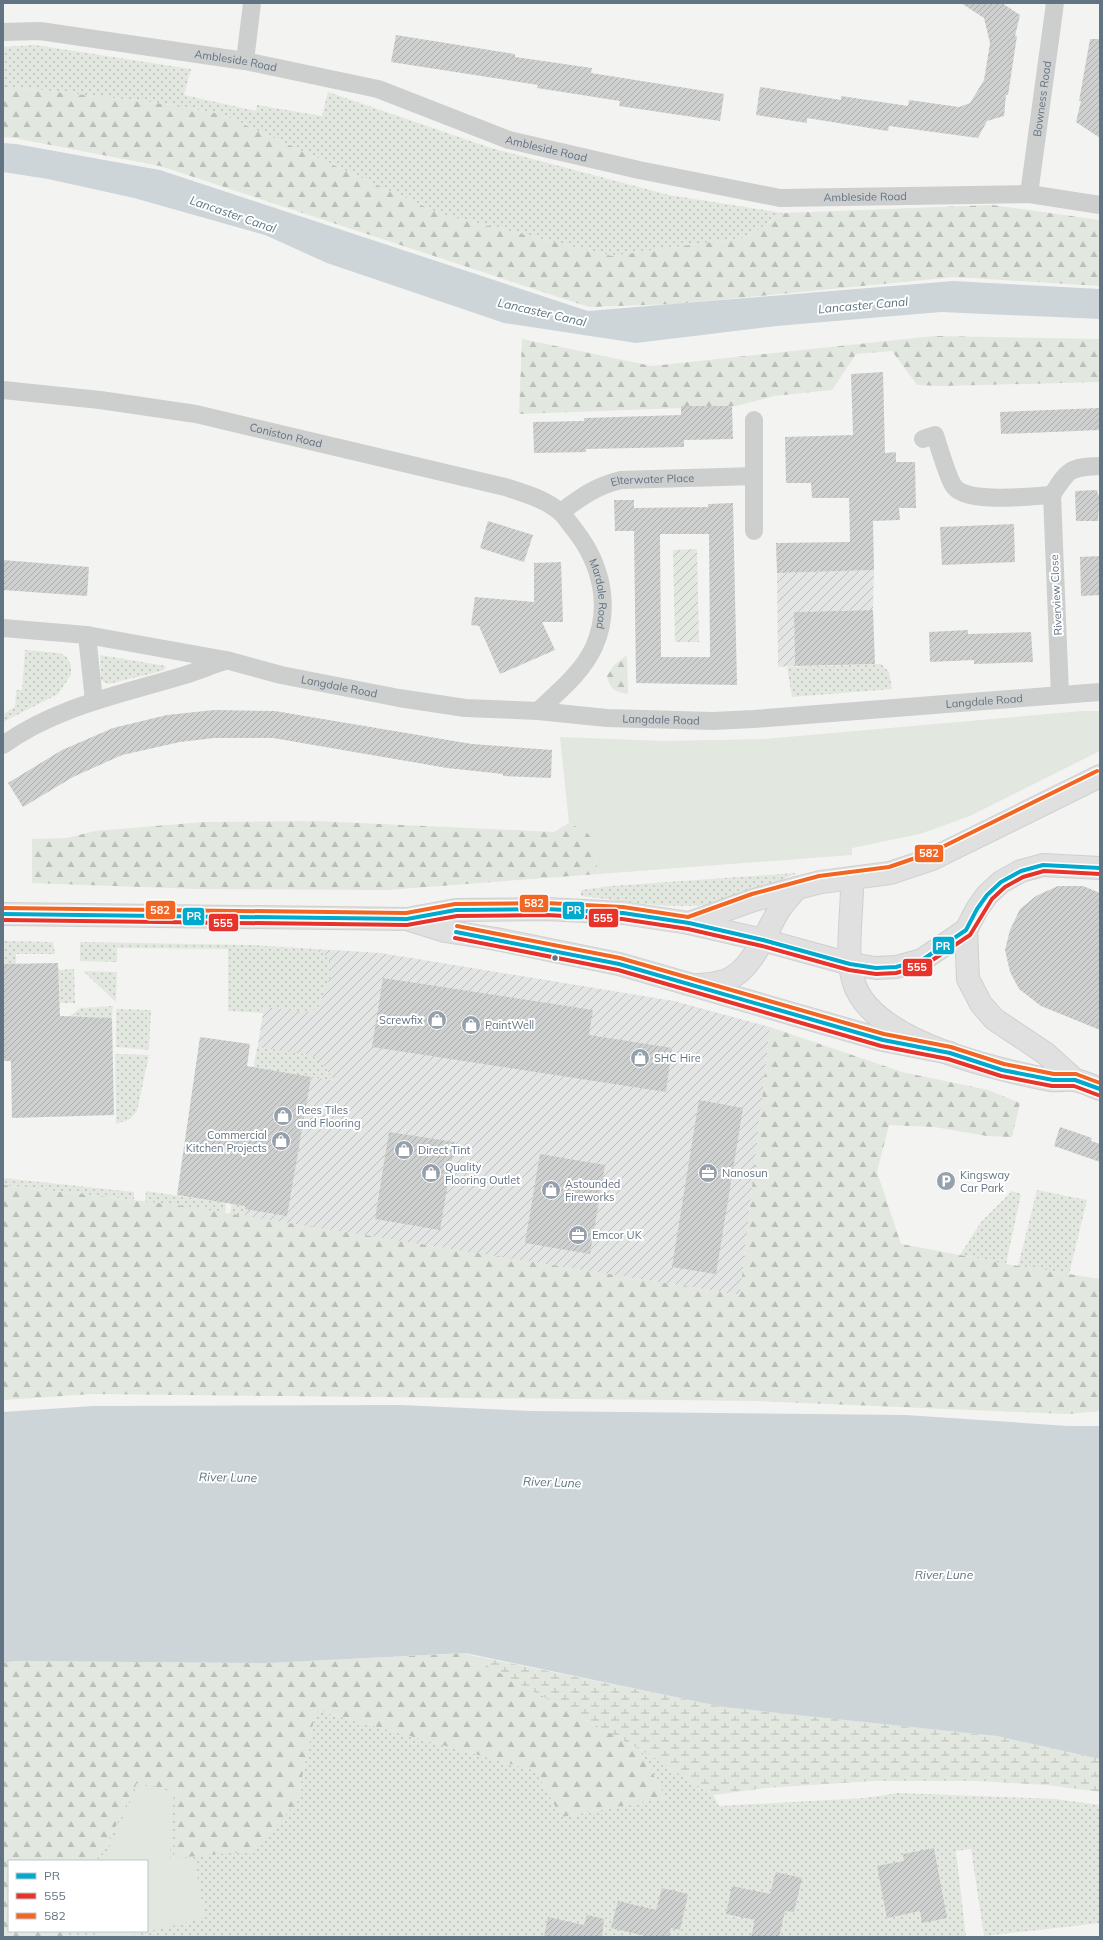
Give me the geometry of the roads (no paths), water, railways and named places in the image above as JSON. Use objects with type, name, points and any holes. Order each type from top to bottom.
[{"type":"main road","points":[[689,923],[734,906],[797,888],[821,882],[890,873],[932,859],[1100,776]]},
{"type":"main road","points":[[3,914],[407,919],[456,910],[546,909],[623,913],[689,923],[763,940],[850,964],[876,968],[896,967],[922,960],[966,930],[977,909],[987,895],[1001,882],[1021,871],[1043,865],[1100,868]]},
{"type":"main road","points":[[852,878],[850,964],[856,990],[864,1003],[878,1016],[909,1038],[950,1053],[1002,1070],[1053,1080],[1075,1080],[1100,1089]]},
{"type":"main road","points":[[694,986],[717,984],[733,978],[744,968],[763,940],[780,908],[797,888]]},
{"type":"main road","points":[[407,919],[445,931],[496,939],[619,964],[883,1040],[950,1053]]},
{"type":"main road","points":[[966,930],[968,979],[980,1004],[1003,1026],[1045,1053],[1075,1080]]},
{"type":"street","points":[[245,61],[252,3]]},
{"type":"street","name":"Bowness Road","points":[[1029,194],[1055,3]]},
{"type":"street","name":"Ambleside Road","points":[[3,32],[40,31],[245,61],[378,89],[509,140],[639,170],[780,198],[1029,194],[1100,205]]},
{"type":"street","name":"Coniston Road","points":[[3,390],[100,400],[196,414],[505,487],[534,497],[561,512]]},
{"type":"street","points":[[754,420],[754,531]]},
{"type":"street","points":[[923,439],[935,435],[953,486],[968,495],[1006,498],[1052,495],[1066,473],[1082,466],[1100,466]]},
{"type":"street","name":"Elterwater Place","points":[[561,512],[586,493],[603,484],[621,480],[754,476]]},
{"type":"street","name":"Riverview Close","points":[[1052,495],[1060,694]]},
{"type":"street","name":"Mardale Road","points":[[538,711],[571,680],[593,648],[602,624],[603,597],[598,572],[586,545],[561,512]]},
{"type":"street","name":"Langdale Road","points":[[3,628],[87,635],[226,660],[281,675],[399,698],[465,708],[538,711],[607,718],[713,721],[1100,692]]},
{"type":"street","points":[[87,635],[94,701]]},
{"type":"street","points":[[3,744],[42,721],[94,701],[185,675],[226,660]]},
{"type":"water","name":"Lancaster Canal","points":[[3,143],[16,144],[160,170],[588,311],[953,281],[1100,289],[1100,319],[941,312],[777,326],[636,343],[504,323],[327,263],[265,235],[134,198],[48,179],[3,172]]},
{"type":"water","name":"River Lune","points":[[400,1405],[531,1411],[906,1415],[1068,1426],[1100,1426],[1100,1759],[997,1736],[723,1707],[465,1653],[269,1663],[13,1661],[3,1663],[3,1412],[93,1406]]},
{"type":"place","name":"Screwfix","points":[[437,1020]]},
{"type":"place","name":"PaintWell","points":[[471,1025]]},
{"type":"place","name":"SHC Hire","points":[[640,1058]]},
{"type":"place","name":"Rees Tiles and Flooring","points":[[283,1116]]},
{"type":"place","name":"Commercial Kitchen Projects","points":[[281,1141]]},
{"type":"place","name":"Direct Tint","points":[[404,1150]]},
{"type":"place","name":"Quality Flooring Outlet","points":[[431,1173]]},
{"type":"place","name":"Nanosun","points":[[708,1173]]},
{"type":"place","name":"Kingsway Car Park","points":[[946,1181]]},
{"type":"place","name":"Astounded Fireworks","points":[[551,1190]]},
{"type":"place","name":"Emcor UK","points":[[578,1235]]}]
